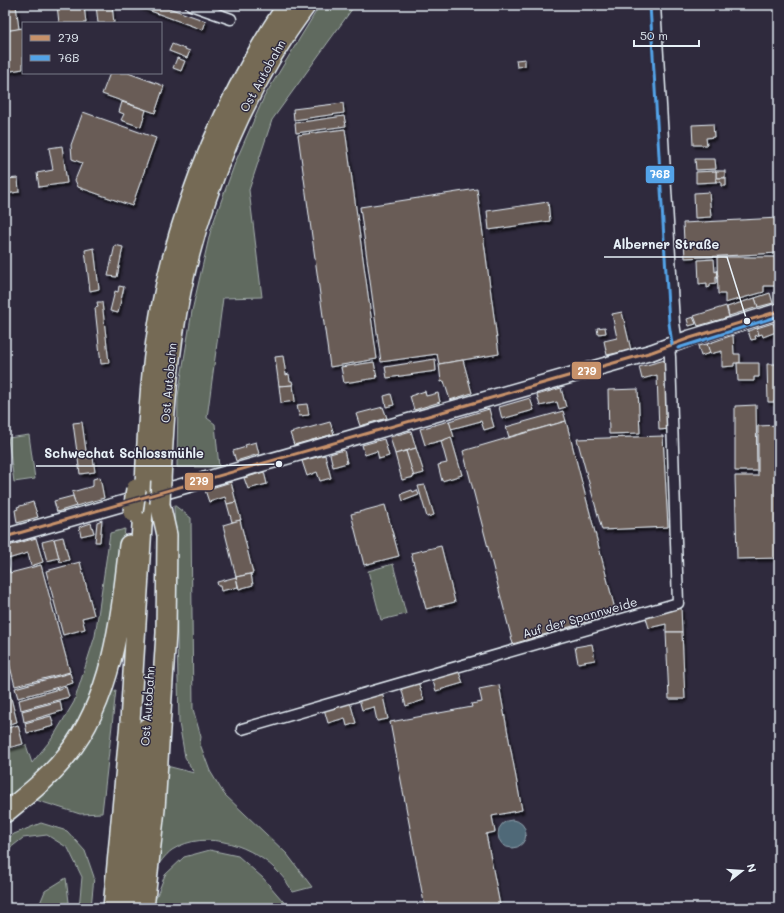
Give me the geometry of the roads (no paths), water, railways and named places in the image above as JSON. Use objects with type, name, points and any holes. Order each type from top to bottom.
[{"type":"highway","name":"Ost Autobahn","points":[[113,908],[130,722],[146,508],[146,448],[148,414],[157,338],[171,264],[184,217],[200,172],[229,105],[246,71],[287,5]]},
{"type":"highway","name":"Ost Autobahn","points":[[147,485],[168,383],[174,328],[181,291],[202,213],[219,166],[248,101],[281,42],[306,5]]},
{"type":"highway","name":"Ost Autobahn","points":[[129,908],[148,713],[146,508]]},
{"type":"highway","points":[[5,813],[43,782],[68,755],[85,729],[99,700],[117,631],[125,582],[146,508]]},
{"type":"highway","points":[[144,908],[155,809],[166,633],[167,535],[146,508]]},
{"type":"street","points":[[191,5],[231,19]]},
{"type":"street","points":[[655,5],[674,323],[673,344]]},
{"type":"street","points":[[5,537],[466,406],[779,311]]},
{"type":"street","name":"Auf der Spannweide","points":[[242,728],[678,603],[670,357],[673,344]]},
{"type":"water","points":[[512,820],[522,824],[526,834],[522,844],[512,848],[502,844],[498,834],[502,824]]},
{"type":"place","name":"Alberner Straße","points":[[747,321]]},
{"type":"place","name":"Schwechat Schlossmühle","points":[[279,464]]}]
